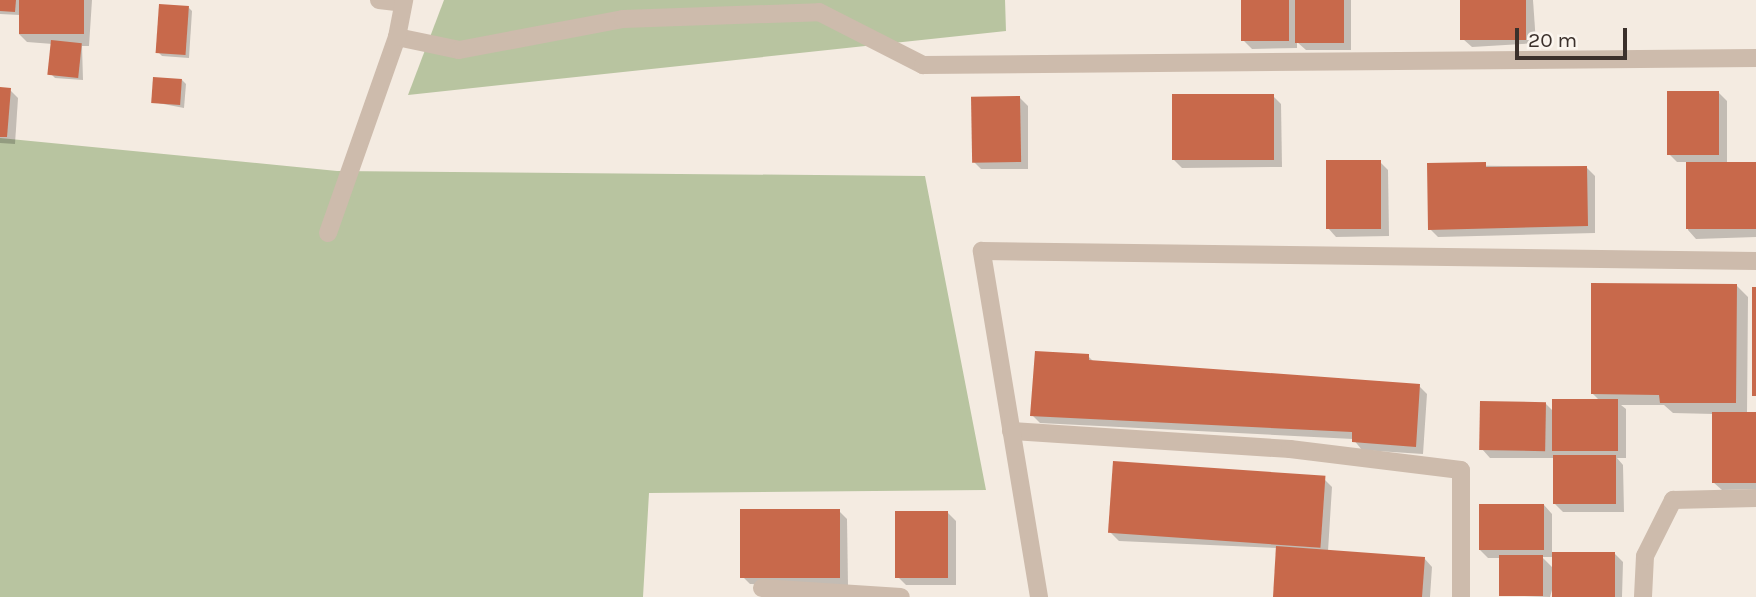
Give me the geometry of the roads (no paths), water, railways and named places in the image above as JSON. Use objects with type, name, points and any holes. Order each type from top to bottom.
[{"type":"street","points":[[328,233],[397,37],[404,1],[379,0]]},
{"type":"street","points":[[397,37],[459,50],[623,19],[824,6],[923,65],[1756,58]]},
{"type":"street","points":[[1039,597],[982,251],[1756,261]]},
{"type":"street","points":[[1011,431],[1290,449],[1461,470],[1461,597]]},
{"type":"street","points":[[1643,597],[1645,556],[1673,500],[1756,498]]},
{"type":"street","points":[[762,588],[901,597]]}]
